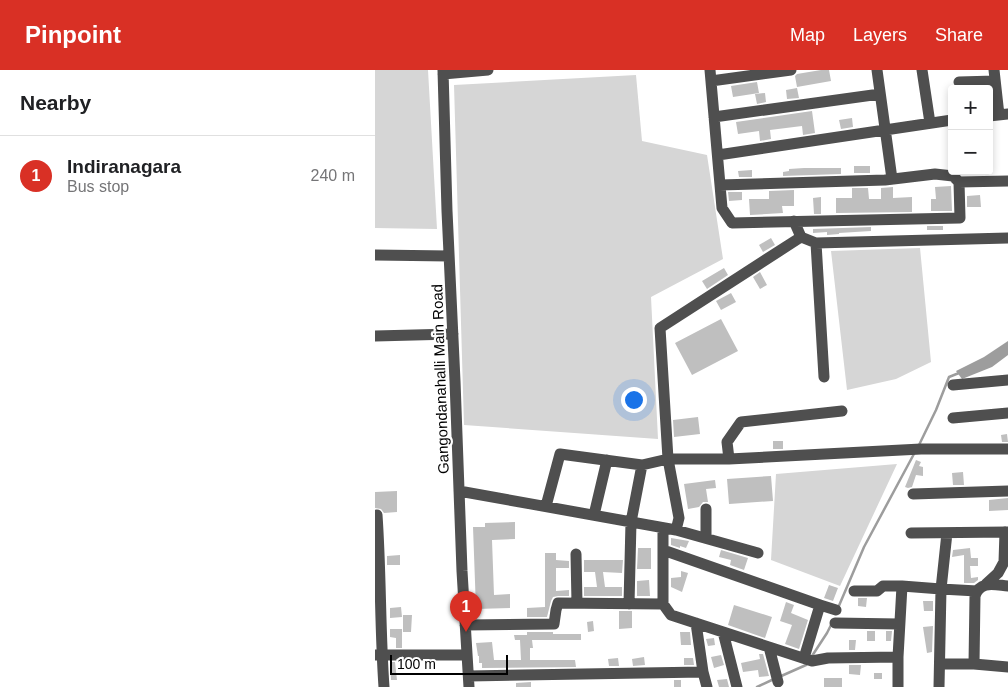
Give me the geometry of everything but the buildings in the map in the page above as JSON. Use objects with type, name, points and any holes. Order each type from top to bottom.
[{"type":"street","points":[[443,72],[488,70]]},
{"type":"street","points":[[720,185],[892,179],[935,174],[953,176],[959,182],[960,218],[732,223],[721,208],[711,75],[791,70]]},
{"type":"street","points":[[877,70],[892,179]]},
{"type":"street","points":[[921,70],[930,123]]},
{"type":"street","name":"Gangondanahalli Main Road","points":[[443,72],[459,491],[469,681]]},
{"type":"street","points":[[959,82],[995,75],[999,115]]},
{"type":"street","points":[[714,117],[880,94]]},
{"type":"street","points":[[717,155],[948,121]]},
{"type":"street","points":[[959,182],[1008,181]]},
{"type":"street","points":[[794,221],[801,237],[816,243],[1008,238]]},
{"type":"street","points":[[676,530],[679,518],[667,459],[660,328],[801,237]]},
{"type":"street","points":[[816,243],[824,377]]},
{"type":"street","points":[[375,255],[449,256]]},
{"type":"street","points":[[375,336],[453,334]]},
{"type":"street","points":[[953,385],[1008,380]]},
{"type":"street","points":[[729,459],[727,442],[741,422],[842,411]]},
{"type":"street","points":[[953,418],[1008,413]]},
{"type":"street","points":[[546,506],[560,454],[642,465],[667,459],[729,459],[917,449],[1008,449]]},
{"type":"street","points":[[594,515],[607,460]]},
{"type":"street","points":[[629,604],[631,522],[642,465]]},
{"type":"street","points":[[459,491],[676,530],[758,553]]},
{"type":"street","points":[[913,494],[1008,491]]},
{"type":"street","points":[[706,509],[706,538]]},
{"type":"street","points":[[377,514],[378,655],[384,687]]},
{"type":"street","points":[[663,528],[663,604],[671,616],[812,661],[828,658],[898,657]]},
{"type":"street","points":[[911,533],[1006,532],[1004,562],[999,573],[981,587],[975,596],[974,664]]},
{"type":"street","points":[[939,687],[941,589],[947,533]]},
{"type":"street","points":[[663,550],[836,610]]},
{"type":"street","points":[[576,554],[577,603]]},
{"type":"street","points":[[854,591],[877,591],[883,586],[941,589],[1008,586]]},
{"type":"street","points":[[897,687],[902,586]]},
{"type":"street","points":[[465,625],[554,624],[558,603],[663,604]]},
{"type":"street","points":[[803,658],[820,605]]},
{"type":"street","points":[[696,623],[707,687]]},
{"type":"street","points":[[835,623],[899,624]]},
{"type":"street","points":[[723,632],[737,687]]},
{"type":"street","points":[[769,647],[778,682]]},
{"type":"street","points":[[378,655],[467,655]]},
{"type":"street","points":[[940,664],[1008,667]]},
{"type":"street","points":[[469,681],[703,672]]},
{"type":"shaded area","points":[[375,70],[428,70],[437,229],[375,228]]},
{"type":"shaded area","points":[[636,75],[642,141],[707,155],[723,259],[651,297],[658,439],[464,425],[454,85]]},
{"type":"shaded area","points":[[920,248],[931,362],[896,379],[847,390],[831,251]]},
{"type":"shaded area","points":[[1008,341],[1008,355],[992,367],[962,379],[956,371],[984,357]]},
{"type":"shaded area","points":[[897,464],[840,586],[771,560],[776,474]]},
{"type":"waterway","points":[[919,445],[949,377],[959,373]]},
{"type":"waterway","points":[[838,608],[864,547],[915,452]]},
{"type":"waterway","points":[[812,656],[831,625]]},
{"type":"waterway","points":[[779,677],[808,663]]},
{"type":"waterway","points":[[757,687],[774,679]]},
{"type":"place","name":"Indiranagara","points":[[466,632]]}]
